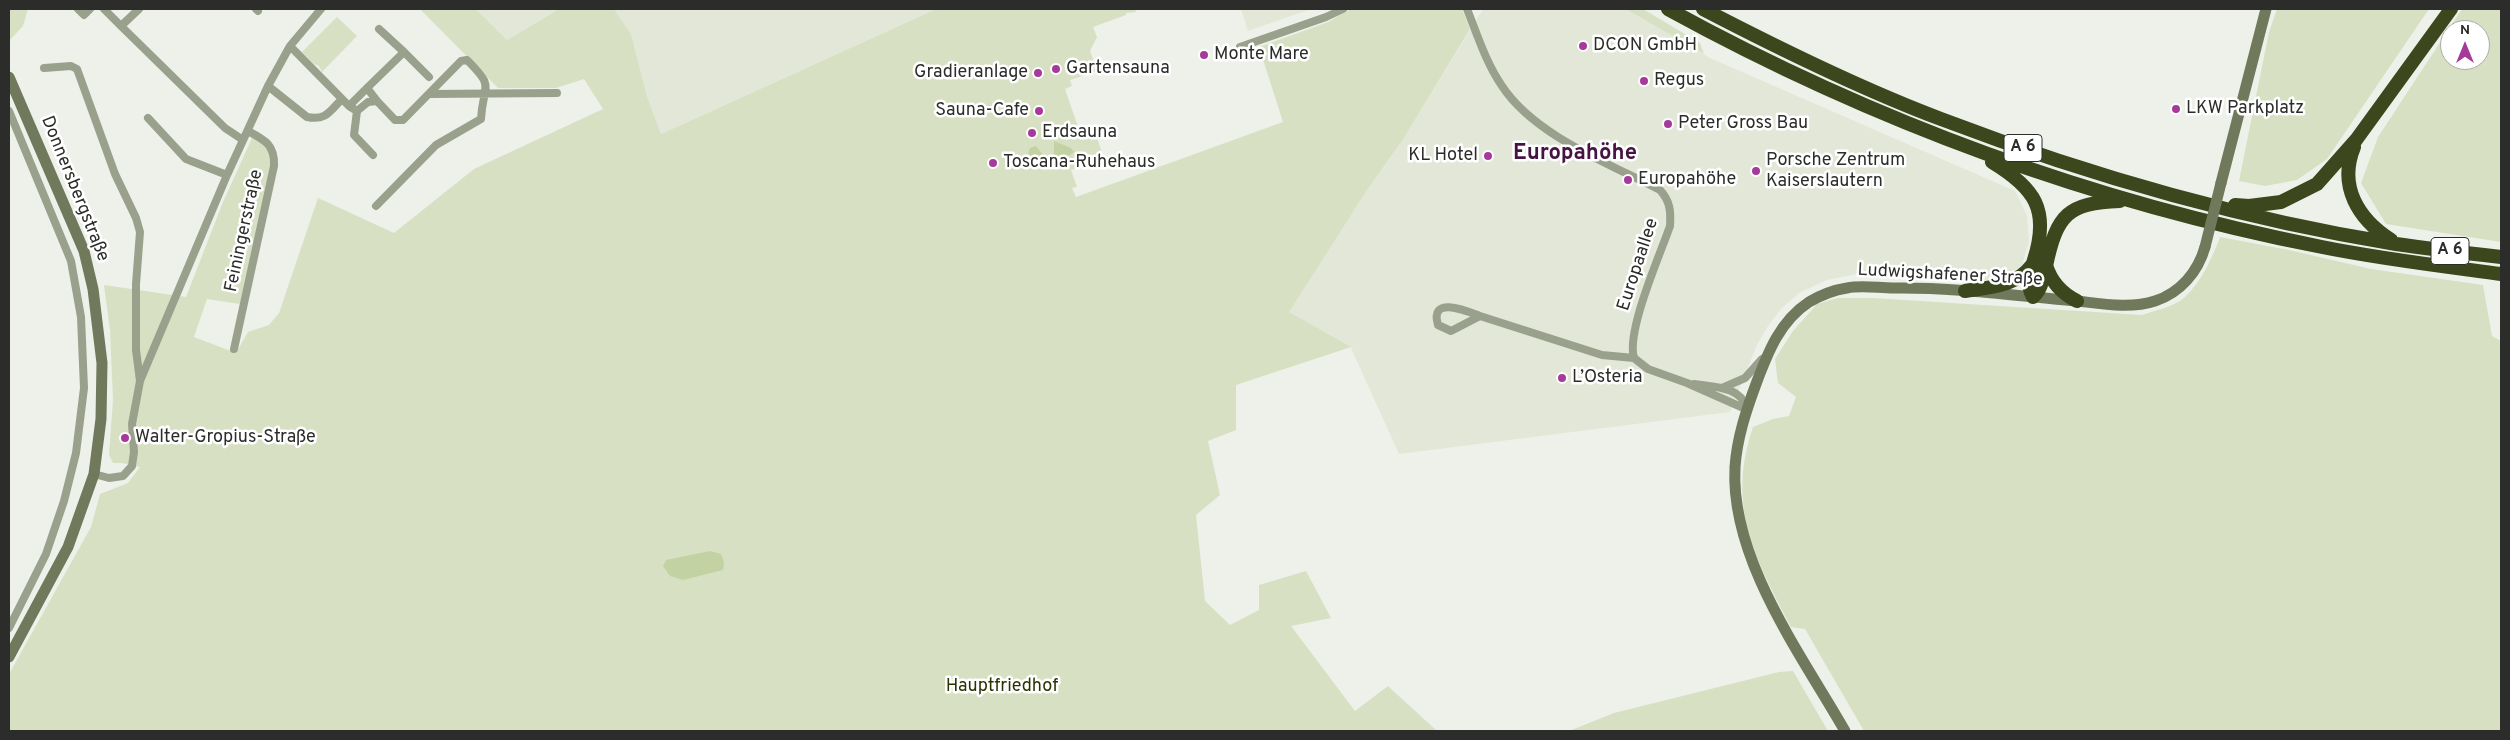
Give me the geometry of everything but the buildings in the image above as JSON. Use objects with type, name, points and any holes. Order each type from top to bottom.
[{"type":"highway","name":"A 6","points":[[1668,9],[1718,37],[1846,98],[1968,148],[2131,201],[2322,247],[2501,274]]},
{"type":"highway","name":"A 6","points":[[1703,9],[1799,56],[1938,118],[2050,158],[2194,202],[2398,244],[2501,257]]},
{"type":"highway","points":[[2194,202],[2249,206],[2275,204],[2290,199],[2318,184],[2356,140],[2451,9]]},
{"type":"highway","points":[[2356,140],[2348,170],[2353,200],[2360,214],[2371,226],[2398,244]]},
{"type":"highway","points":[[1968,148],[2018,179],[2035,200],[2040,214],[2039,264],[2041,285],[2033,297]]},
{"type":"highway","points":[[1965,292],[2012,282],[2039,264],[2058,227],[2072,211],[2095,202],[2131,201]]},
{"type":"highway","points":[[2039,264],[2065,294],[2077,301]]},
{"type":"street","points":[[78,9],[84,15],[90,9]]},
{"type":"street","points":[[104,9],[224,128],[243,140]]},
{"type":"street","points":[[121,26],[138,9]]},
{"type":"street","points":[[94,474],[109,478],[122,476],[132,466],[134,452],[132,424],[140,381],[227,175],[268,86],[290,46],[321,9]]},
{"type":"street","points":[[1240,48],[1343,9]]},
{"type":"street","name":"Europaallee","points":[[1467,9],[1501,85],[1523,112],[1546,129],[1660,190],[1666,196],[1670,209],[1670,226],[1635,326],[1632,344],[1634,358]]},
{"type":"street","name":"Ludwigshafener Straße","points":[[1845,731],[1761,584],[1745,545],[1736,499],[1735,466],[1740,436],[1770,350],[1782,328],[1808,302],[1832,292],[1859,287],[1910,287],[2134,305],[2162,299],[2179,288],[2194,272],[2205,247],[2266,9]]},
{"type":"street","points":[[379,29],[429,77]]},
{"type":"street","points":[[290,46],[349,106],[357,111]]},
{"type":"street","points":[[349,106],[404,52]]},
{"type":"street","points":[[367,88],[395,120],[403,120],[461,61],[467,60],[485,78],[482,119],[478,123],[436,145],[376,206]]},
{"type":"street","points":[[44,68],[71,66],[76,69],[115,174],[136,218],[140,232],[136,284],[136,350],[140,381]]},
{"type":"street","name":"Donnersbergstraße","points":[[9,77],[84,251],[93,289],[102,363],[102,419],[94,474],[68,547],[9,658]]},
{"type":"street","points":[[268,86],[307,117],[324,117],[342,98]]},
{"type":"street","points":[[429,94],[557,93]]},
{"type":"street","points":[[373,155],[354,135],[357,111],[368,102],[377,100]]},
{"type":"street","name":"Donnersbergstraße","points":[[9,111],[71,261],[81,316],[84,388],[76,453],[64,501],[46,554],[9,628]]},
{"type":"street","points":[[148,118],[186,159],[227,175]]},
{"type":"street","name":"Feiningerstraße","points":[[234,349],[274,166],[272,147],[267,141],[248,131]]},
{"type":"street","points":[[1480,316],[1451,331],[1438,325],[1436,319],[1438,312],[1444,307],[1452,307],[1602,355],[1634,358],[1648,369],[1688,382],[1748,410]]},
{"type":"street","points":[[1720,388],[1735,384],[1745,378],[1770,350]]},
{"type":"street","points":[[1688,382],[1720,388],[1738,394],[1748,410]]},
{"type":"shaded area","points":[[476,9],[559,9],[507,40]]},
{"type":"shaded area","points":[[614,9],[936,9],[661,134],[647,96],[631,34]]},
{"type":"shaded area","points":[[1241,9],[1311,9],[1248,31]]},
{"type":"shaded area","name":"Europahöhe","points":[[1483,9],[1627,9],[1710,58],[2015,191],[2027,216],[2029,241],[2022,265],[2009,275],[1988,281],[1857,274],[1827,280],[1799,293],[1781,309],[1768,326],[1757,345],[1730,412],[1399,454],[1351,348],[1288,312],[1367,190],[1404,138]]},
{"type":"shaded area","points":[[1054,141],[1071,148],[1074,152],[1058,159],[1044,161],[1032,157],[1028,153],[1030,148],[1036,146],[1044,156],[1051,156],[1054,153]]},
{"type":"shaded area","points":[[710,551],[721,554],[724,562],[723,570],[683,580],[670,576],[663,566],[666,560]]},
{"type":"green space","points":[[9,9],[28,9],[23,26],[9,41]]},
{"type":"green space","name":"Hauptfriedhof","points":[[420,9],[476,9],[507,40],[559,9],[614,9],[631,34],[647,96],[661,134],[936,9],[1135,9],[1136,12],[1126,13],[1126,15],[1093,27],[1097,37],[1090,51],[1097,71],[1070,80],[1072,86],[1065,89],[1079,130],[1087,127],[1090,137],[1096,135],[1104,158],[1071,170],[1077,187],[1072,188],[1076,197],[1283,122],[1259,47],[1328,22],[1351,9],[1462,9],[1470,29],[1404,138],[1367,190],[1289,312],[1351,347],[1236,385],[1236,430],[1208,441],[1220,495],[1196,515],[1205,601],[1230,625],[1259,610],[1259,585],[1306,571],[1331,618],[1291,626],[1355,711],[1388,686],[1437,731],[9,731],[9,674],[91,527],[100,494],[128,483],[140,467],[113,463],[109,455],[113,400],[110,330],[104,285],[186,297],[223,202],[252,138],[255,137],[267,145],[272,163],[240,304],[207,299],[194,337],[236,353],[248,332],[269,325],[279,313],[318,198],[394,233],[474,169],[603,109],[584,79],[556,88],[498,88]]},
{"type":"green space","points":[[1626,9],[1643,9],[1700,43],[1704,54]]},
{"type":"green space","points":[[2277,9],[2429,9],[2327,159],[2297,180],[2265,186],[2239,181],[2269,32]]},
{"type":"green space","points":[[2462,9],[2501,9],[2501,242],[2386,224],[2361,183],[2378,137],[2440,43],[2440,70],[2490,70],[2490,20],[2455,20]]},
{"type":"green space","points":[[337,17],[357,36],[322,72],[319,66],[314,64],[302,52]]},
{"type":"green space","points":[[2220,237],[2289,250],[2371,269],[2483,285],[2492,336],[2501,341],[2501,731],[1864,731],[1805,629],[1791,627],[1766,578],[1748,531],[1742,482],[1745,456],[1753,427],[1773,419],[1789,416],[1796,397],[1778,383],[1775,359],[1793,331],[1817,304],[1838,298],[1873,298],[2142,315],[2170,306],[2181,300],[2191,291],[2210,261]]},
{"type":"green space","points":[[1793,671],[1828,731],[1569,731],[1614,713],[1779,672]]},
{"type":"place","name":"DCON GmbH","points":[[1583,46]]},
{"type":"place","name":"Monte Mare","points":[[1204,55]]},
{"type":"place","name":"Gartensauna","points":[[1056,69]]},
{"type":"place","name":"Gradieranlage","points":[[1038,73]]},
{"type":"place","name":"Regus","points":[[1644,81]]},
{"type":"place","name":"LKW Parkplatz","points":[[2176,109]]},
{"type":"place","name":"Sauna-Cafe","points":[[1039,111]]},
{"type":"place","name":"Peter Gross Bau","points":[[1668,124]]},
{"type":"place","name":"Erdsauna","points":[[1032,133]]},
{"type":"place","name":"KL Hotel","points":[[1488,156]]},
{"type":"place","name":"Toscana-Ruhehaus","points":[[993,163]]},
{"type":"place","name":"Porsche Zentrum Kaiserslautern","points":[[1756,171]]},
{"type":"place","name":"Europahöhe","points":[[1628,180]]},
{"type":"place","name":"L’Osteria","points":[[1562,378]]},
{"type":"place","name":"Walter-Gropius-Straße","points":[[125,438]]},
{"type":"district","name":"Europahöhe","points":[[1575,155]]}]
